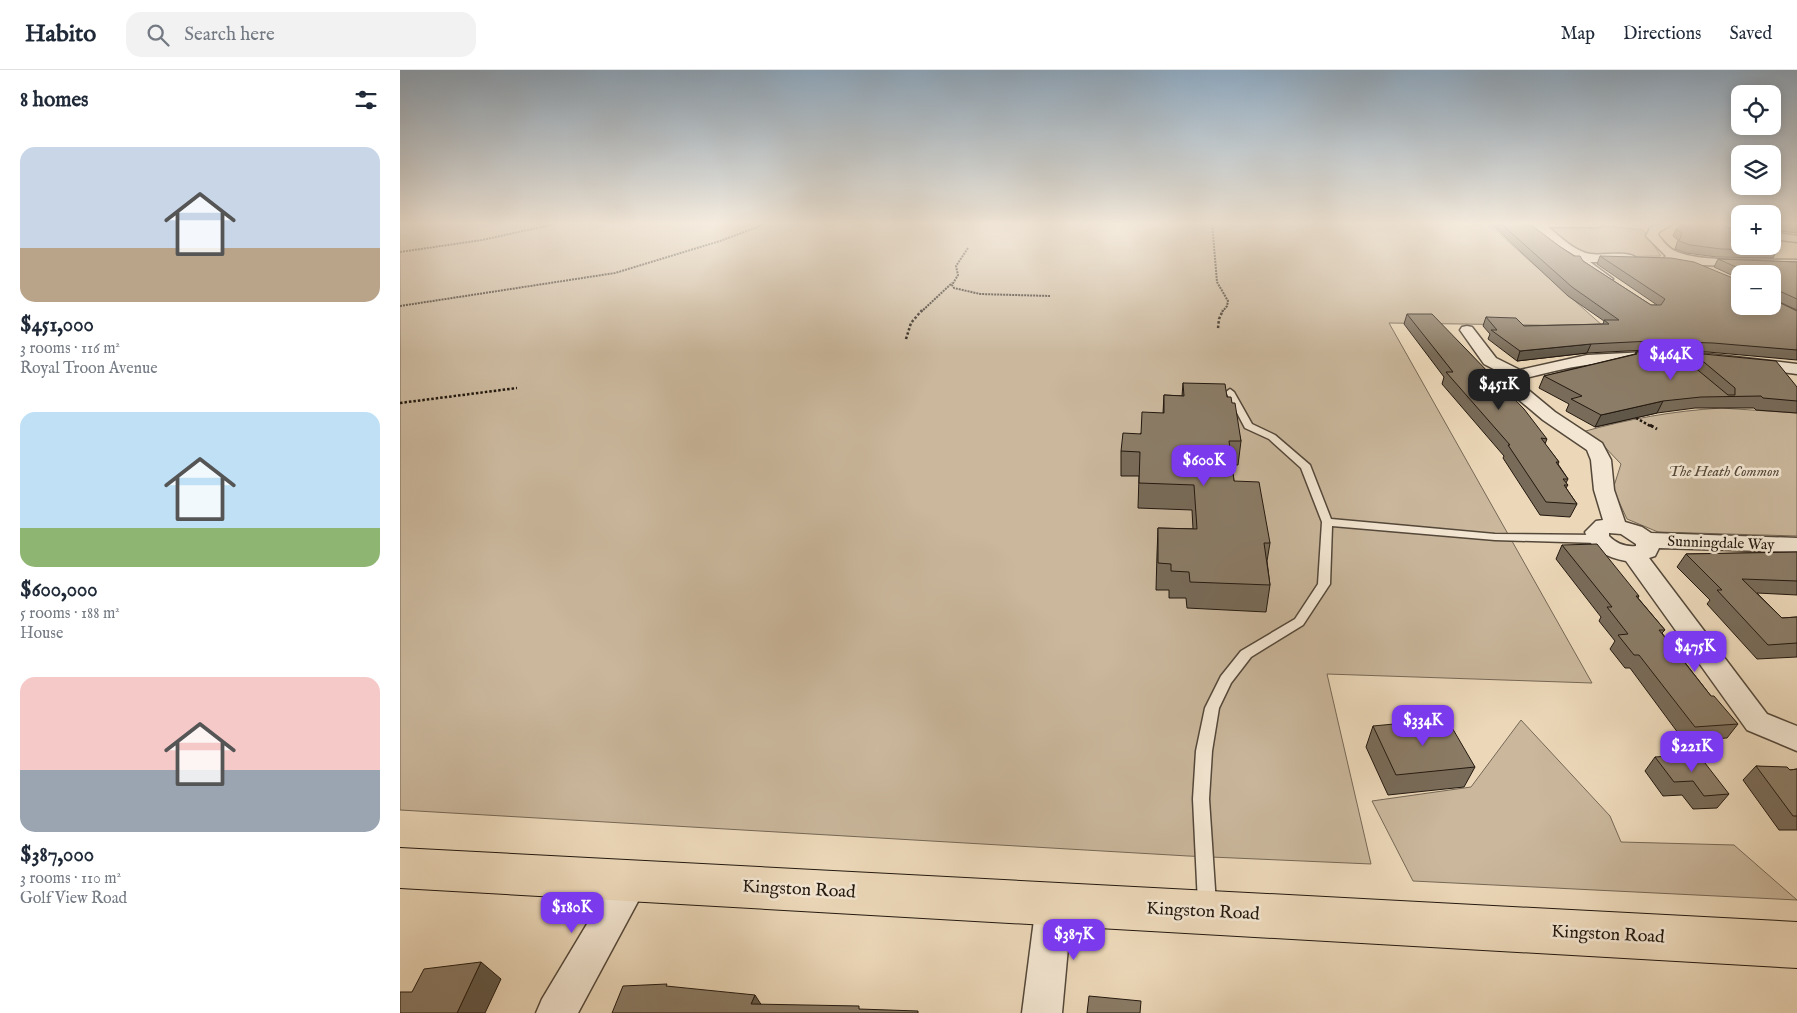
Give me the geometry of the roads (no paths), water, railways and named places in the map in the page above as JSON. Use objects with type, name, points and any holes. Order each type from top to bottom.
[{"type":"main road","name":"Kingston Road","points":[[400,868],[1797,945]]},
{"type":"street","points":[[1588,266],[1619,287]]},
{"type":"street","points":[[1701,266],[1719,276]]},
{"type":"street","points":[[1467,330],[1490,360],[1518,375],[1559,365],[1607,358],[1671,357],[1733,361],[1797,369]]},
{"type":"street","points":[[1518,375],[1516,384],[1518,390],[1549,416],[1595,447],[1601,460],[1607,532],[1636,533],[1640,547],[1757,722],[1797,739]]},
{"type":"street","name":"Sunningdale Way","points":[[1640,547],[1797,545]]},
{"type":"street","points":[[556,1013],[632,881]]},
{"type":"street","points":[[1042,1013],[1054,904]]},
{"type":"lane","points":[[1671,357],[1686,370]]},
{"type":"lane","points":[[1207,912],[1201,799],[1204,751],[1212,708],[1226,680],[1246,654],[1299,622],[1324,584],[1327,522],[1306,467],[1272,437],[1248,426],[1230,392]]},
{"type":"lane","points":[[1327,522],[1495,537],[1607,532]]},
{"type":"park label","name":"The Heath Common","points":[[1724,471]]}]
